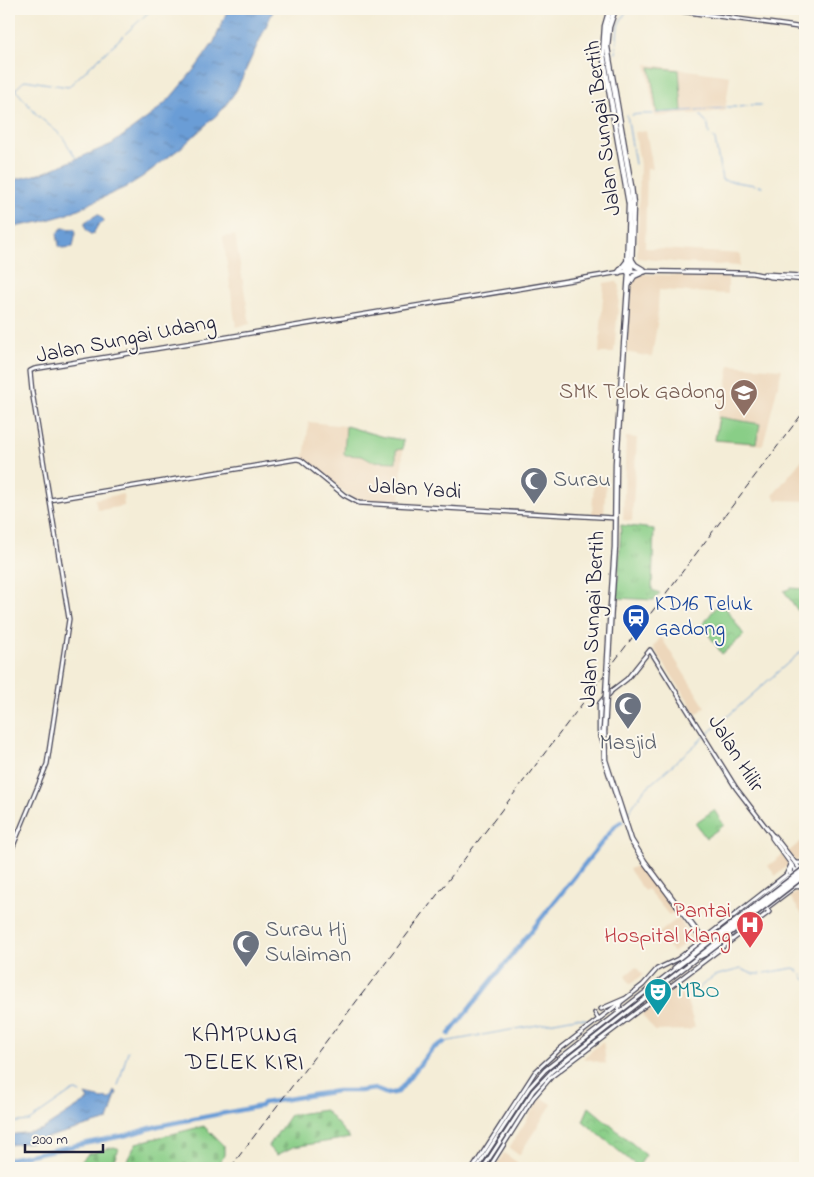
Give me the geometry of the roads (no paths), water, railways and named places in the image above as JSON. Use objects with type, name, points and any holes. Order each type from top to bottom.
[{"type":"highway","points":[[719,938],[800,870]]},
{"type":"highway","points":[[719,938],[805,880]]},
{"type":"main road","name":"Jalan Sungai Bertih","points":[[610,9],[605,26],[603,56],[618,127]]},
{"type":"main road","name":"Jalan Sungai Bertih","points":[[615,9],[609,27],[607,47],[629,204],[629,272],[616,463],[604,731],[605,757],[634,846],[704,940]]},
{"type":"main road","points":[[629,260],[645,271],[634,276],[628,284],[619,272],[629,260]]},
{"type":"main road","points":[[604,742],[600,731],[600,704],[610,692]]},
{"type":"main road","points":[[796,886],[805,880],[800,870]]},
{"type":"street","points":[[668,9],[805,28]]},
{"type":"street","name":"Jalan Sungai Udang","points":[[9,856],[46,764],[69,615],[29,376],[30,372],[34,369],[619,272],[761,274]]},
{"type":"street","points":[[761,274],[805,276]]},
{"type":"street","points":[[761,274],[771,277],[805,280]]},
{"type":"street","points":[[786,274],[785,276],[788,277],[805,280]]},
{"type":"street","name":"Jalan Yadi","points":[[50,500],[297,459],[301,460],[344,495],[359,503],[615,518]]},
{"type":"street","name":"Jalan Hilir","points":[[610,692],[627,679],[650,650],[736,788],[800,870]]},
{"type":"street","points":[[793,863],[805,863]]},
{"type":"street","points":[[789,878],[793,863]]},
{"type":"street","points":[[473,1168],[535,1072],[560,1049],[648,981],[657,969],[678,959],[786,875],[793,863]]},
{"type":"street","points":[[660,980],[683,959],[800,870],[805,863]]},
{"type":"street","points":[[784,881],[793,880],[794,883],[790,890]]},
{"type":"street","points":[[483,1168],[523,1106],[542,1081],[567,1057],[614,1025],[796,886]]},
{"type":"street","points":[[740,912],[754,904]]},
{"type":"street","points":[[697,958],[734,935]]},
{"type":"street","points":[[490,1168],[542,1086],[719,938]]},
{"type":"street","points":[[477,1168],[535,1080],[562,1056],[617,1013],[719,938]]},
{"type":"street","points":[[602,1009],[629,997]]},
{"type":"street","points":[[617,1013],[620,1003]]},
{"type":"street","points":[[595,1013],[598,1020]]},
{"type":"water","points":[[228,9],[274,9],[236,91],[222,110],[183,146],[126,187],[65,215],[9,228],[9,181],[43,173],[112,144],[154,113],[171,97],[197,66],[214,42]]},
{"type":"water","points":[[98,214],[104,222],[98,225],[93,234],[90,234],[85,228],[85,222]]},
{"type":"water","points":[[62,228],[74,229],[76,231],[73,247],[62,248],[59,246],[57,234]]},
{"type":"water","points":[[115,1091],[117,1092],[108,1120],[31,1142],[9,1145],[9,1135],[43,1129],[88,1100],[85,1095],[110,1099]]},
{"type":"waterway","points":[[9,96],[25,80],[68,87],[152,9]]},
{"type":"waterway","points":[[616,53],[618,25],[626,12]]},
{"type":"waterway","points":[[9,82],[37,115],[62,136],[76,158]]},
{"type":"waterway","points":[[751,105],[761,105]]},
{"type":"waterway","points":[[739,107],[748,106]]},
{"type":"waterway","points":[[727,107],[736,107]]},
{"type":"waterway","points":[[656,113],[725,108]]},
{"type":"waterway","points":[[632,115],[641,114]]},
{"type":"waterway","points":[[643,114],[653,114]]},
{"type":"waterway","points":[[627,115],[635,164]]},
{"type":"waterway","points":[[700,115],[708,125],[709,134]]},
{"type":"waterway","points":[[713,137],[722,180],[755,185]]},
{"type":"waterway","points":[[626,816],[644,790],[805,648]]},
{"type":"waterway","points":[[449,1034],[615,826],[621,822]]},
{"type":"waterway","points":[[765,973],[794,968],[799,972]]},
{"type":"waterway","points":[[687,997],[714,976],[741,969],[753,974],[761,974]]},
{"type":"waterway","points":[[802,975],[805,980]]},
{"type":"waterway","points":[[444,1042],[576,1018],[590,1020]]},
{"type":"waterway","points":[[9,1159],[127,1135],[158,1126],[261,1106],[263,1103],[337,1091],[375,1089],[387,1094],[398,1092],[432,1049],[444,1042]]},
{"type":"waterway","points":[[118,1086],[128,1051]]},
{"type":"waterway","points":[[9,1123],[29,1121],[71,1092],[76,1091],[80,1093]]},
{"type":"railway","points":[[230,1168],[805,410]]},
{"type":"place","name":"SMK Telok Gadong","points":[[744,417]]},
{"type":"place","name":"Surau","points":[[534,505]]},
{"type":"place","name":"KD16 Teluk Gadong","points":[[636,642]]},
{"type":"place","name":"Masjid","points":[[628,730]]},
{"type":"place","name":"Pantai Hospital Klang","points":[[750,949]]},
{"type":"place","name":"Surau Hj Sulaiman","points":[[246,968]]},
{"type":"place","name":"MBO","points":[[658,1016]]},
{"type":"district","name":"KAMPUNG DELEK KIRI","points":[[245,1049]]}]
